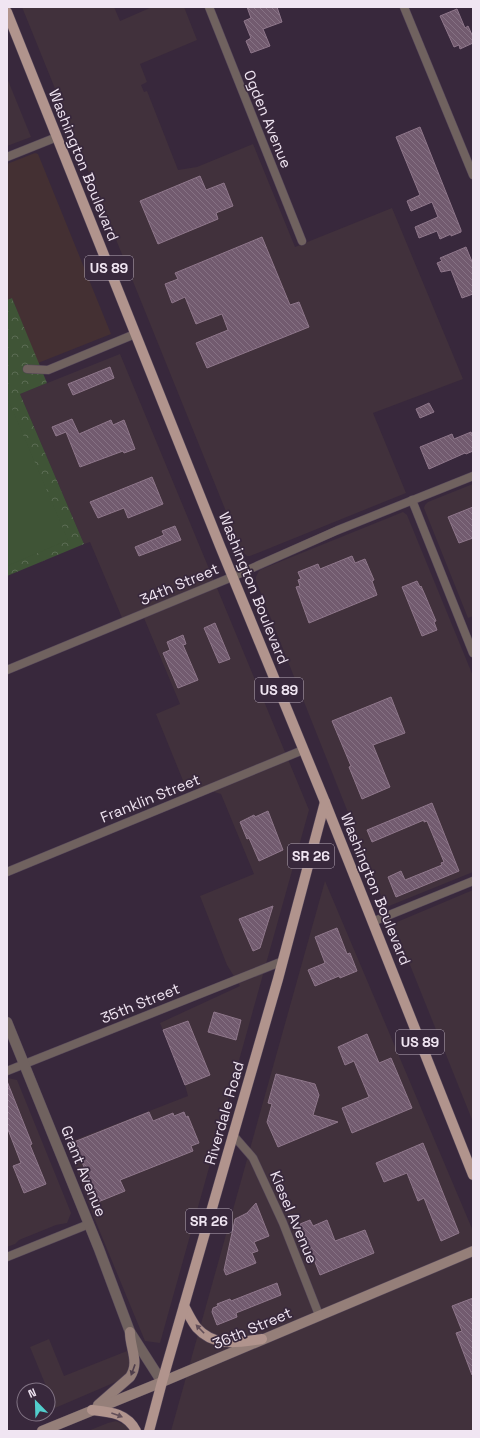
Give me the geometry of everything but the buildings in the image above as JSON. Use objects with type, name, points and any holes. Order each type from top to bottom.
[{"type":"main road","name":"Washington Boulevard","points":[[7,12],[232,577],[325,802],[473,1175]]},
{"type":"main road","name":"Riverdale Road","points":[[149,1431],[283,961],[325,802]]},
{"type":"main road","name":"36th Street","points":[[42,1431],[473,1251]]},
{"type":"main road","points":[[184,1306],[197,1328],[207,1337],[214,1340],[229,1343],[262,1339]]},
{"type":"main road","points":[[92,1410],[132,1374],[135,1360],[130,1342],[130,1332]]},
{"type":"main road","points":[[92,1410],[118,1414],[130,1422],[136,1431]]},
{"type":"street","name":"Ogden Avenue","points":[[209,7],[302,241]]},
{"type":"street","points":[[404,7],[473,175]]},
{"type":"street","points":[[7,157],[57,137]]},
{"type":"street","points":[[27,369],[48,370],[135,334]]},
{"type":"street","name":"34th Street","points":[[7,670],[232,577],[338,530],[473,476]]},
{"type":"street","points":[[412,500],[473,653]]},
{"type":"street","name":"Franklin Street","points":[[7,872],[303,750]]},
{"type":"street","points":[[372,922],[473,881]]},
{"type":"street","name":"35th Street","points":[[7,1071],[283,961]]},
{"type":"street","name":"Grant Avenue","points":[[7,1022],[89,1224],[130,1332],[162,1382]]},
{"type":"street","name":"Kiesel Avenue","points":[[233,1135],[256,1164],[283,1223],[319,1316]]},
{"type":"street","points":[[7,1257],[89,1224]]},
{"type":"shaded area","points":[[22,7],[114,7],[120,21],[152,7],[184,7],[197,40],[140,64],[147,82],[141,85],[144,92],[147,91],[178,170],[197,167],[253,144],[295,247],[392,208],[463,379],[373,413],[406,493],[250,556],[247,556],[242,551]]},
{"type":"shaded area","points":[[7,78],[31,137],[7,146]]},
{"type":"shaded area","points":[[35,153],[38,154],[111,334],[38,363],[12,298],[7,300],[7,164]]},
{"type":"shaded area","points":[[120,354],[309,810],[160,1343],[145,1341],[93,1215],[67,1143],[188,1096],[160,1023],[240,986],[227,965],[200,896],[254,874],[221,794],[184,783],[156,714],[180,704],[144,618],[123,620],[90,542],[84,544],[20,394]]},
{"type":"shaded area","points":[[473,484],[473,616],[468,618],[424,508],[428,502]]},
{"type":"shaded area","points":[[403,512],[407,515],[473,676],[473,872],[389,906],[384,903],[256,581],[256,577],[262,569]]},
{"type":"shaded area","points":[[325,881],[473,1231],[473,1431],[171,1431]]},
{"type":"shaded area","points":[[473,890],[473,1122],[394,925],[397,922]]},
{"type":"shaded area","points":[[7,1079],[17,1080],[71,1213],[67,1223],[56,1225],[19,1240],[15,1244],[7,1247]]},
{"type":"shaded area","points":[[49,1339],[64,1376],[127,1351],[131,1364],[128,1374],[118,1381],[56,1408],[56,1382],[44,1382],[30,1347]]},
{"type":"shaded area","points":[[116,1421],[125,1425],[130,1431],[88,1431],[108,1423]]},
{"type":"green space","points":[[12,298],[47,383],[20,394],[84,544],[7,576],[7,300]]},
{"type":"green space","points":[[7,397],[68,540],[7,566]]}]
